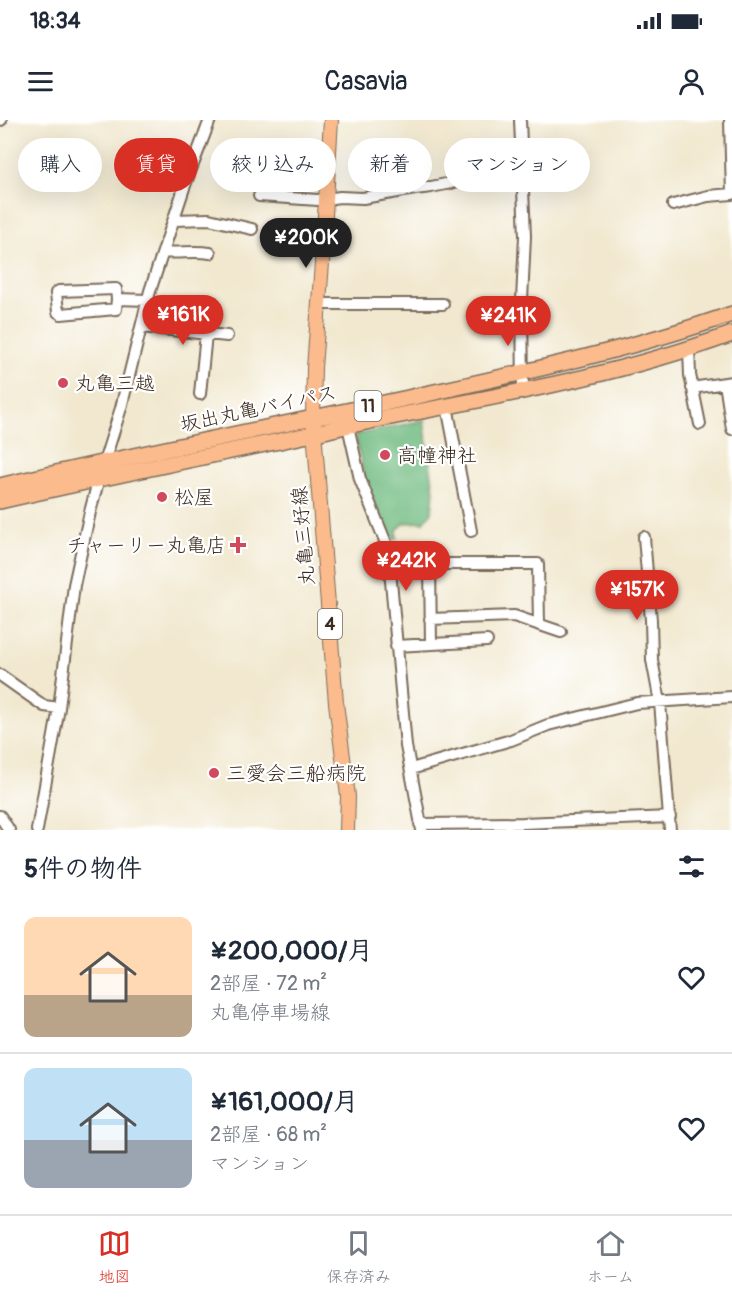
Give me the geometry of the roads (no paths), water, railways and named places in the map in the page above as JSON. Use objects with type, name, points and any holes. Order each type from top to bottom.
[{"type":"highway","name":"坂出丸亀バイパス","points":[[0,486],[523,373],[612,351],[732,314]]},
{"type":"highway","name":"坂出丸亀バイパス","points":[[0,501],[348,426],[523,392],[612,371],[732,334]]},
{"type":"main road","name":"丸亀三好線","points":[[330,138],[331,120]]},
{"type":"main road","name":"丸亀三好線","points":[[326,192],[314,368],[313,418],[336,703],[348,796],[347,830]]},
{"type":"street","points":[[38,830],[59,708],[74,585],[99,478],[121,408],[148,300],[184,188],[210,120]]},
{"type":"street","points":[[520,120],[521,138]]},
{"type":"street","points":[[673,205],[708,196],[732,194],[730,120]]},
{"type":"street","points":[[259,196],[318,200],[363,198],[444,184]]},
{"type":"street","points":[[523,192],[525,236],[522,301],[523,392]]},
{"type":"street","points":[[174,220],[209,219],[252,229]]},
{"type":"street","points":[[163,252],[210,253]]},
{"type":"street","points":[[116,289],[117,299],[116,309],[61,314],[58,312],[56,293],[116,289]]},
{"type":"street","points":[[117,299],[148,300]]},
{"type":"street","points":[[318,304],[443,304]]},
{"type":"street","points":[[141,327],[227,336]]},
{"type":"street","points":[[200,394],[206,334]]},
{"type":"street","points":[[689,349],[690,375],[700,424]]},
{"type":"street","points":[[692,388],[729,382],[732,429]]},
{"type":"street","points":[[447,406],[471,531]]},
{"type":"street","points":[[348,426],[360,479],[388,548],[406,746],[421,827],[670,817]]},
{"type":"street","points":[[644,537],[652,660],[660,702],[670,830]]},
{"type":"street","points":[[390,564],[538,564],[539,624]]},
{"type":"street","points":[[430,564],[430,644]]},
{"type":"street","points":[[430,619],[514,616],[561,632]]},
{"type":"street","points":[[396,645],[487,641]]},
{"type":"street","points":[[0,675],[44,706],[59,708]]},
{"type":"street","points":[[411,770],[511,740],[548,725],[636,703],[732,697]]},
{"type":"street","points":[[0,816],[9,830]]},
{"type":"place","name":"丸亀三越","points":[[63,383]]},
{"type":"place","name":"高幢神社","points":[[385,455]]},
{"type":"place","name":"松屋","points":[[162,497]]},
{"type":"place","name":"チャーリー丸亀店","points":[[238,545]]},
{"type":"place","name":"三愛会三船病院","points":[[214,773]]}]
